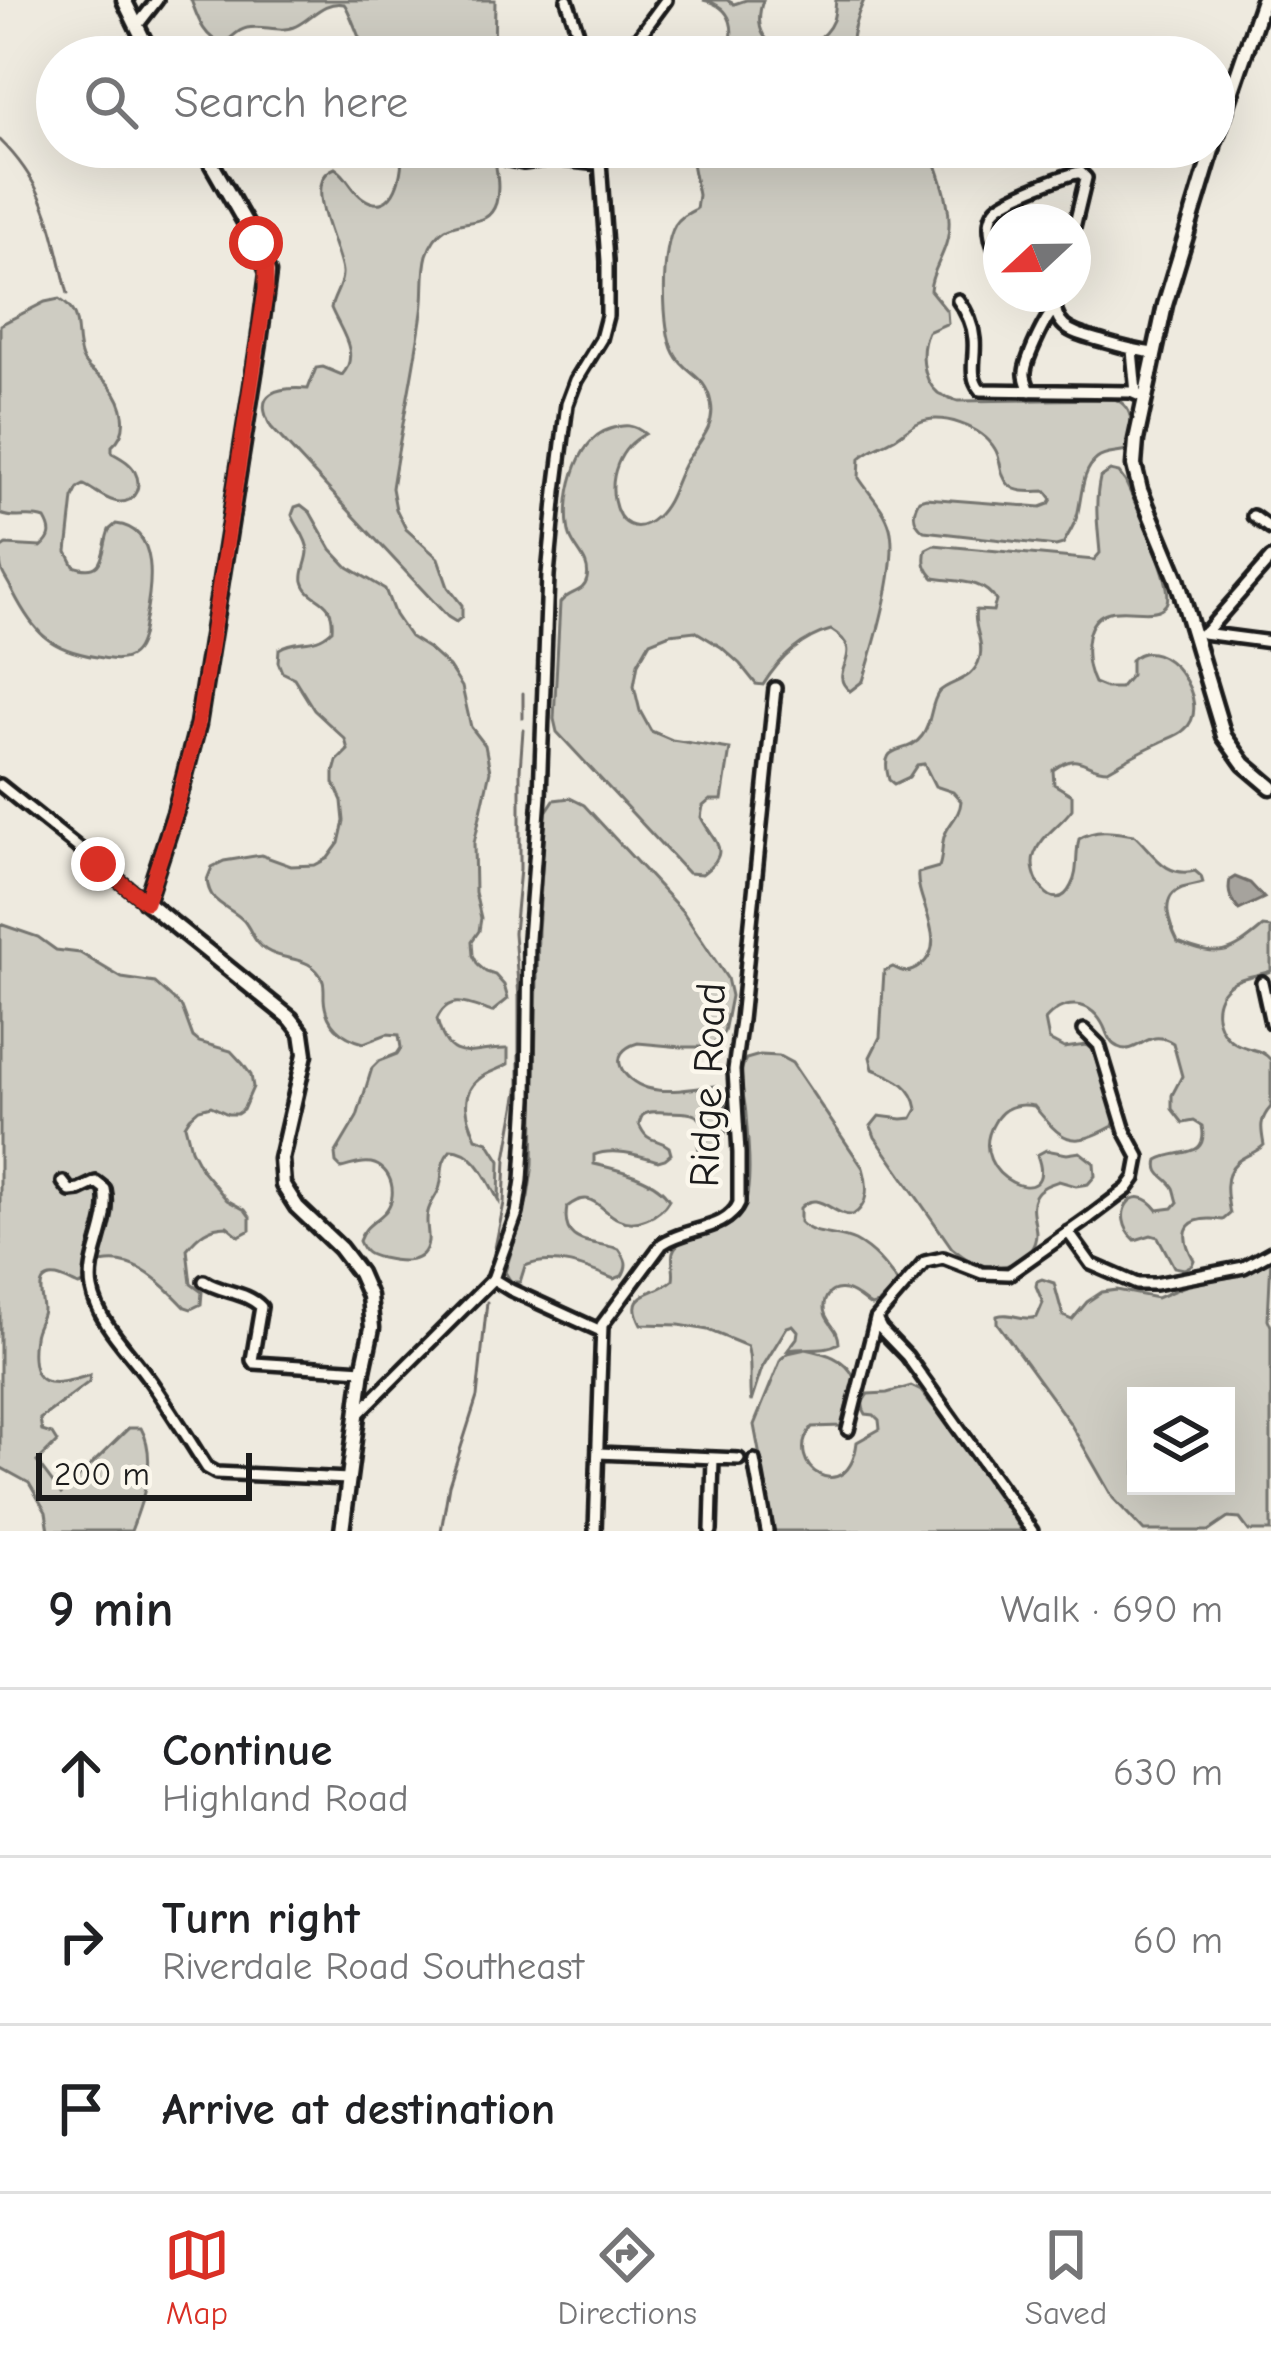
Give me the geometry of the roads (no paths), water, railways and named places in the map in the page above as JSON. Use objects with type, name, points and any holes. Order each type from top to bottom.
[{"type":"street","points":[[124,0],[141,36]]},
{"type":"street","points":[[136,27],[157,0]]},
{"type":"street","points":[[567,0],[579,36]]},
{"type":"street","points":[[639,36],[666,0]]},
{"type":"street","points":[[1235,81],[1263,0]]},
{"type":"street","points":[[146,902],[198,724],[268,273],[214,168]]},
{"type":"street","points":[[358,1414],[493,1279],[517,1213],[548,574],[563,423],[571,391],[595,351],[607,316],[600,168]]},
{"type":"street","points":[[1206,168],[1141,396],[1136,476],[1198,635],[1224,736],[1235,754],[1271,788]]},
{"type":"street","points":[[1004,204],[1080,172],[1086,178],[1080,204]]},
{"type":"street","points":[[958,300],[973,332],[973,380],[983,391],[1141,396]]},
{"type":"street","points":[[1030,391],[1026,367],[1052,312]]},
{"type":"street","points":[[1055,312],[1071,332],[1154,353]]},
{"type":"street","points":[[1132,350],[1141,396]]},
{"type":"street","points":[[1253,516],[1271,529]]},
{"type":"street","points":[[1198,635],[1271,558]]},
{"type":"street","points":[[1198,635],[1271,642]]},
{"type":"street","name":"Ridge Road","points":[[601,1331],[616,1303],[662,1244],[724,1220],[738,1208],[734,1059],[776,688]]},
{"type":"street","points":[[0,785],[291,1019],[302,1033],[305,1054],[280,1176],[297,1207],[340,1248],[370,1296],[372,1328],[342,1531]]},
{"type":"street","points":[[1262,982],[1271,1022]]},
{"type":"street","points":[[848,1430],[876,1319],[931,1259],[943,1258],[1001,1275],[1025,1265],[1136,1178],[1137,1151],[1125,1131],[1099,1045],[1084,1030]]},
{"type":"street","points":[[63,1182],[70,1191],[96,1182],[106,1190],[105,1220],[91,1281],[94,1298],[108,1326],[207,1468],[215,1473],[349,1479]]},
{"type":"street","points":[[1068,1232],[1091,1264],[1137,1284],[1244,1268],[1271,1252]]},
{"type":"street","points":[[493,1279],[601,1331],[595,1531]]},
{"type":"street","points":[[204,1281],[260,1304],[254,1363],[363,1370]]},
{"type":"street","points":[[876,1319],[1032,1531]]},
{"type":"street","points":[[598,1453],[739,1459]]},
{"type":"street","points":[[711,1531],[713,1458]]},
{"type":"street","points":[[754,1460],[767,1531]]},
{"type":"waterway","points":[[0,140],[38,193],[68,294]]},
{"type":"waterway","points":[[523,693],[523,718]]},
{"type":"waterway","points":[[491,1268],[519,1085],[514,933],[523,730]]},
{"type":"waterway","points":[[441,1531],[449,1485],[477,1397],[487,1302]]}]
